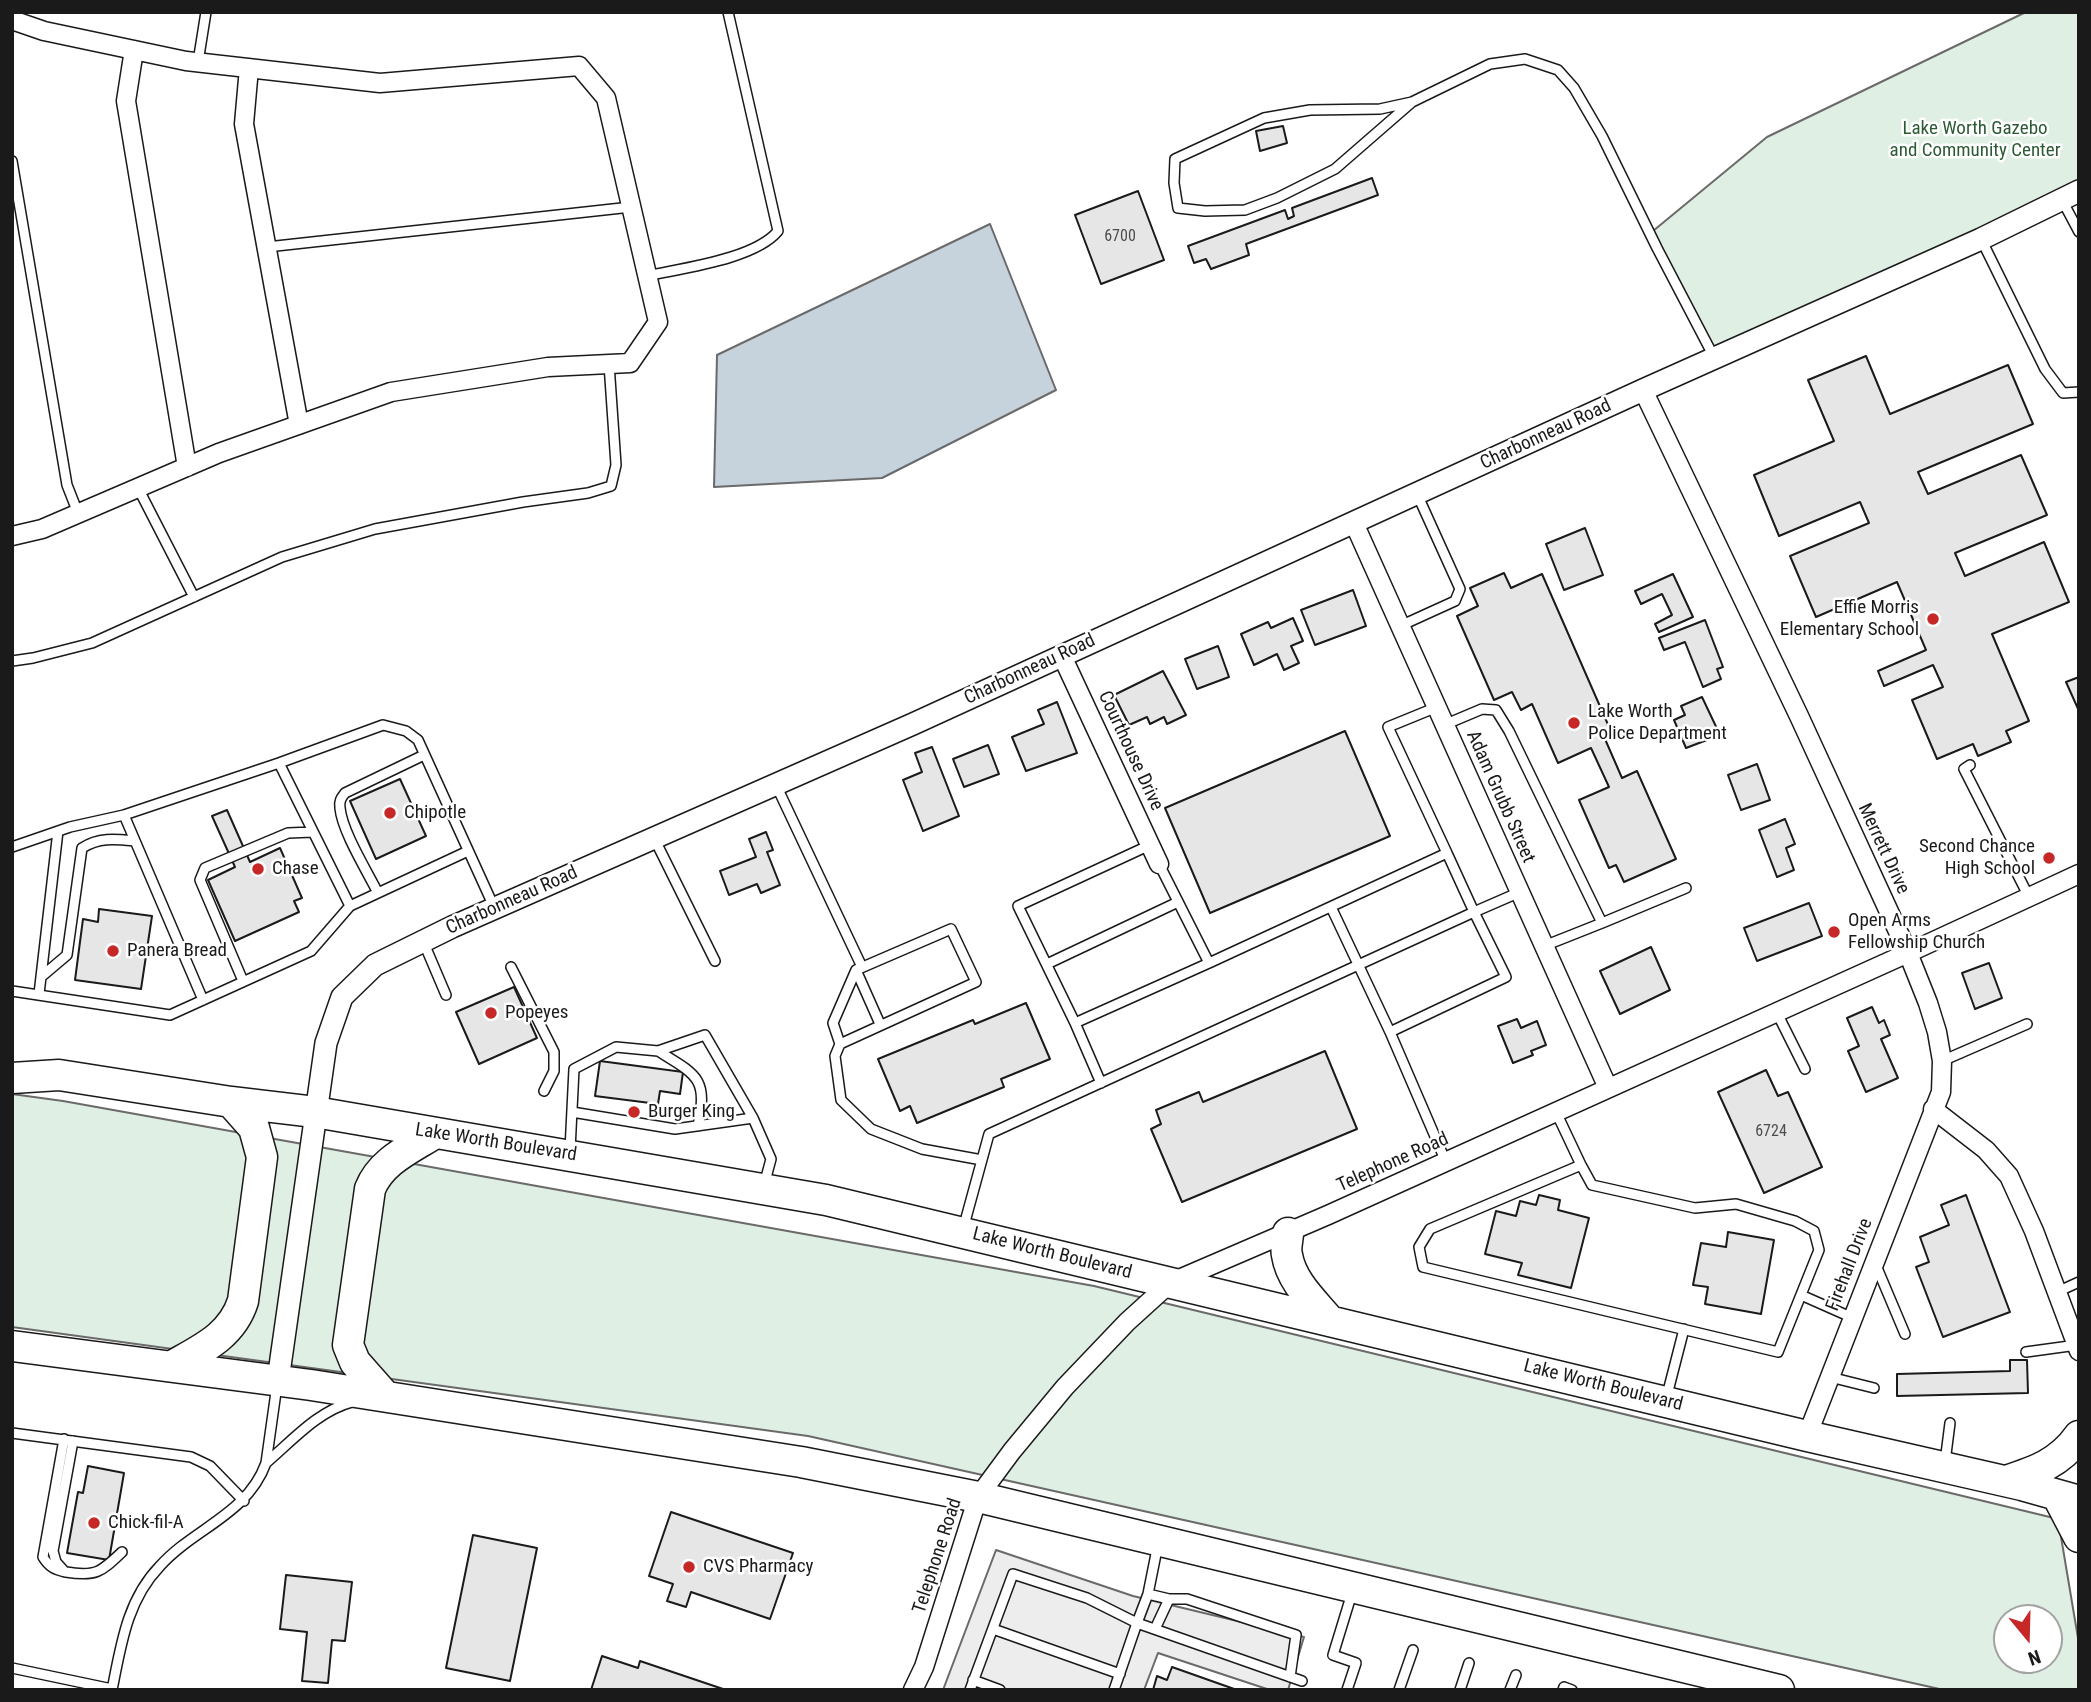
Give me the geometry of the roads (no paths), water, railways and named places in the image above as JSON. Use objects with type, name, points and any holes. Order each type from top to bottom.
[{"type":"highway","name":"Lake Worth Boulevard","points":[[12,1078],[59,1075],[315,1112],[826,1200],[2068,1498]]},
{"type":"highway","points":[[172,1366],[220,1338],[234,1322],[243,1301],[262,1157],[254,1128],[232,1102]]},
{"type":"highway","points":[[385,1396],[355,1362],[348,1345],[370,1189],[378,1172],[387,1163],[435,1133]]},
{"type":"highway","points":[[1289,1233],[1286,1254],[1294,1274],[1304,1292],[1329,1320]]},
{"type":"highway","points":[[12,1346],[278,1380],[801,1462],[978,1497],[1353,1588],[1728,1685],[1779,1690]]},
{"type":"highway","points":[[2006,1481],[2042,1470],[2061,1457],[2079,1436]]},
{"type":"highway","points":[[2068,1498],[2079,1537]]},
{"type":"street","points":[[12,20],[44,31],[198,62],[380,83],[579,66],[606,98],[658,322],[630,363],[548,368],[391,393],[219,453],[42,529],[12,536]]},
{"type":"street","points":[[134,50],[126,101],[187,467]]},
{"type":"street","points":[[249,68],[244,124],[299,425]]},
{"type":"street","name":"Charbonneau Road","points":[[278,1380],[326,1043],[342,997],[375,965],[1981,239],[2070,195]]},
{"type":"street","name":"Merrett Drive","points":[[1643,390],[1908,953],[1928,1003],[1942,1061],[1941,1092],[1933,1109]]},
{"type":"street","name":"Adam Grubb Street","points":[[1354,523],[1608,1088]]},
{"type":"street","name":"Courthouse Drive","points":[[1062,656],[1159,864]]},
{"type":"street","name":"Telephone Road","points":[[913,1690],[923,1667],[978,1497],[1065,1387],[1127,1322],[1170,1283],[1289,1233],[2079,874]]},
{"type":"street","points":[[1933,1109],[1986,1150],[2009,1176],[2022,1201],[2078,1348]]},
{"type":"street","name":"Firehall Drive","points":[[1807,1436],[1933,1109]]},
{"type":"lane","points":[[198,62],[206,12]]},
{"type":"lane","points":[[647,276],[748,252],[770,241],[778,231],[729,12]]},
{"type":"lane","points":[[1412,102],[1335,169],[1277,198],[1245,210],[1205,211],[1178,208],[1174,183],[1175,159],[1264,118],[1310,110],[1380,109],[1412,102],[1490,64],[1525,59],[1558,70],[1574,88],[1602,136],[1715,358]]},
{"type":"lane","points":[[12,161],[67,485],[78,513]]},
{"type":"lane","points":[[2070,195],[2079,232]]},
{"type":"lane","points":[[267,247],[631,207]]},
{"type":"lane","points":[[1981,239],[2045,369],[2063,393],[2079,392]]},
{"type":"lane","points":[[12,661],[92,643],[282,557],[375,528],[588,493],[611,486],[616,465],[609,364]]},
{"type":"lane","points":[[138,488],[194,597]]},
{"type":"lane","points":[[1400,626],[1455,601],[1460,589],[1417,494]]},
{"type":"lane","points":[[1390,1032],[1506,977],[1388,727],[1437,707]]},
{"type":"lane","points":[[1444,725],[1482,709],[1496,710],[1509,731],[1602,923]]},
{"type":"lane","points":[[12,847],[58,831],[124,815],[383,725],[406,731],[418,740],[495,909]]},
{"type":"lane","points":[[378,893],[343,822],[340,799],[345,793],[424,755]]},
{"type":"lane","points":[[279,763],[350,906]]},
{"type":"lane","points":[[1970,765],[1964,769],[2029,897]]},
{"type":"lane","points":[[776,785],[859,969],[880,1024]]},
{"type":"lane","points":[[124,815],[203,1000]]},
{"type":"lane","points":[[39,994],[58,831]]},
{"type":"lane","points":[[243,982],[200,880],[205,868],[288,833],[313,832]]},
{"type":"lane","points":[[654,838],[715,961]]},
{"type":"lane","points":[[41,977],[68,955],[82,848],[93,841],[135,841]]},
{"type":"lane","points":[[1101,1083],[1018,906],[1150,845]]},
{"type":"lane","points":[[12,991],[170,1015],[311,951],[350,906],[468,851]]},
{"type":"lane","points":[[1075,1023],[1447,853]]},
{"type":"lane","points":[[1159,864],[1209,963]]},
{"type":"lane","points":[[1544,946],[1686,888]]},
{"type":"lane","points":[[962,1233],[989,1134],[1520,892]]},
{"type":"lane","points":[[1047,964],[1178,902]]},
{"type":"lane","points":[[1331,907],[1390,1032],[1446,1161]]},
{"type":"lane","points":[[840,1044],[833,1023],[859,969],[951,929],[976,982],[840,1044],[835,1056],[841,1100],[871,1129],[922,1149],[982,1160]]},
{"type":"lane","points":[[423,941],[446,995]]},
{"type":"lane","points":[[512,967],[554,1052],[554,1071],[544,1091]]},
{"type":"lane","points":[[1777,1013],[1805,1069]]},
{"type":"lane","points":[[1942,1061],[2027,1024]]},
{"type":"lane","points":[[570,1155],[574,1069],[615,1047],[658,1051],[705,1035],[753,1118],[771,1159],[762,1189]]},
{"type":"lane","points":[[658,1051],[692,1074],[702,1088],[698,1126]]},
{"type":"lane","points":[[572,1112],[675,1129],[753,1118]]},
{"type":"lane","points":[[1556,1112],[1592,1185],[1695,1208],[1737,1204],[1795,1221],[1814,1231],[1819,1250],[1778,1352],[1423,1267],[1419,1247],[1430,1230],[1581,1164]]},
{"type":"lane","points":[[1874,1262],[1905,1334]]},
{"type":"lane","points":[[2056,1292],[2079,1282]]},
{"type":"lane","points":[[1801,1295],[1853,1318]]},
{"type":"lane","points":[[1665,1401],[1685,1329]]},
{"type":"lane","points":[[2026,1352],[2078,1348]]},
{"type":"lane","points":[[1830,1377],[1874,1388]]},
{"type":"lane","points":[[12,1668],[112,1690],[125,1627],[149,1578],[180,1547],[226,1516],[252,1491],[266,1463],[278,1380]]},
{"type":"lane","points":[[266,1463],[325,1413],[348,1403],[385,1396]]},
{"type":"lane","points":[[1945,1467],[1950,1423]]},
{"type":"lane","points":[[12,1433],[191,1457],[216,1471],[244,1501]]},
{"type":"lane","points":[[69,1440],[43,1557],[52,1568],[92,1575],[106,1567],[122,1552]]},
{"type":"lane","points":[[1114,1690],[1148,1594],[1159,1541]]},
{"type":"lane","points":[[970,1690],[1013,1574],[1087,1598],[1137,1623],[1301,1681]]},
{"type":"lane","points":[[1347,1690],[1356,1663],[1333,1655],[1353,1588]]},
{"type":"lane","points":[[1148,1594],[1169,1599],[1187,1599],[1296,1634],[1290,1677]]},
{"type":"lane","points":[[1156,1629],[1169,1599]]},
{"type":"lane","points":[[993,1629],[1120,1674]]},
{"type":"lane","points":[[1399,1690],[1413,1650]]},
{"type":"lane","points":[[1460,1690],[1469,1663]]},
{"type":"lane","points":[[1510,1690],[1516,1675]]},
{"type":"lane","points":[[973,1679],[1000,1690]]},
{"type":"lane","points":[[1563,1690],[1564,1687],[1572,1690]]},
{"type":"place","name":"Effie Morris Elementary School","points":[[1933,619]]},
{"type":"place","name":"Lake Worth Police Department","points":[[1574,723]]},
{"type":"place","name":"Chipotle","points":[[390,813]]},
{"type":"place","name":"Second Chance High School","points":[[2049,858]]},
{"type":"place","name":"Chase","points":[[258,869]]},
{"type":"place","name":"Open Arms Fellowship Church","points":[[1834,932]]},
{"type":"place","name":"Panera Bread","points":[[113,951]]},
{"type":"place","name":"Popeyes","points":[[491,1013]]},
{"type":"place","name":"Burger King","points":[[634,1112]]},
{"type":"place","name":"Chick-fil-A","points":[[94,1523]]},
{"type":"place","name":"CVS Pharmacy","points":[[689,1567]]},
{"type":"park label","name":"Lake Worth Gazebo and Community Center","points":[[1975,140]]}]
